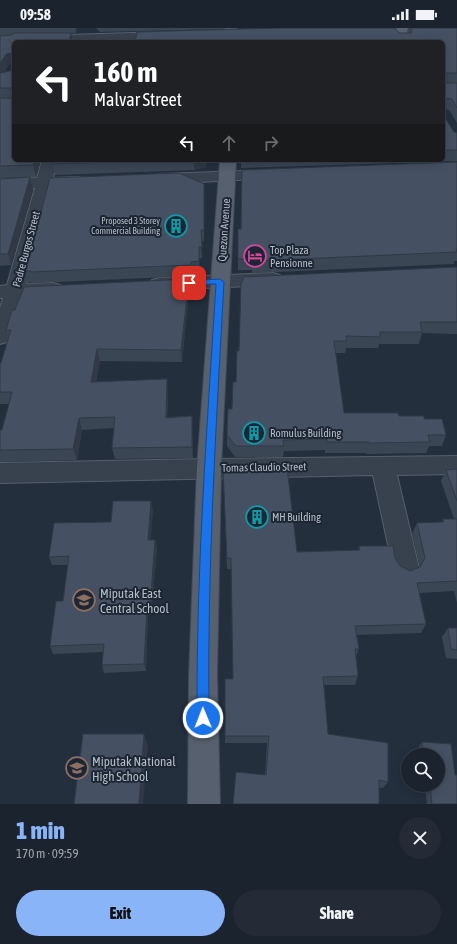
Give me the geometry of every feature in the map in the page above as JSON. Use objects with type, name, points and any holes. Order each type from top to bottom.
[{"type":"main road","points":[[357,31],[457,28]]},
{"type":"main road","points":[[231,35],[244,34]]},
{"type":"main road","name":"Quezon Avenue","points":[[204,804],[203,675],[209,468],[228,168]]},
{"type":"street","points":[[395,29],[402,40]]},
{"type":"street","points":[[216,35],[231,35]]},
{"type":"street","points":[[33,40],[86,36],[177,36]]},
{"type":"street","points":[[0,41],[12,41]]},
{"type":"street","name":"Padre Burgos Street","points":[[0,337],[7,291],[49,162]]},
{"type":"street","points":[[143,180],[228,168],[283,174]]},
{"type":"street","points":[[0,184],[97,181]]},
{"type":"street","points":[[141,285],[291,278]]},
{"type":"street","points":[[7,291],[70,288]]},
{"type":"street","name":"Tomas Claudio Street","points":[[0,473],[209,468],[457,465]]},
{"type":"street","points":[[383,466],[406,568]]},
{"type":"building","points":[[277,28],[395,28],[399,33],[411,33],[412,31],[410,28],[457,28],[457,73],[445,73],[445,40],[135,40],[137,32]]},
{"type":"building","points":[[13,33],[71,33],[69,40],[12,40],[12,53],[6,54],[0,62],[0,36],[12,35]]},
{"type":"building","points":[[12,70],[12,88],[0,88],[0,73]]},
{"type":"building","points":[[445,83],[457,83],[457,108],[452,99],[446,98]]},
{"type":"building","points":[[0,98],[12,98],[12,162],[34,162],[33,165],[0,166]]},
{"type":"building","points":[[445,118],[454,132],[457,133],[457,150],[445,150]]},
{"type":"building","points":[[54,162],[108,162],[53,164]]},
{"type":"building","points":[[457,162],[457,252],[252,261],[254,259],[238,259],[238,229],[241,229],[242,170]]},
{"type":"building","points":[[179,173],[204,184],[204,230],[201,230],[202,247],[199,247],[199,261],[191,262],[190,265],[25,271],[50,178]]},
{"type":"building","points":[[30,177],[8,254],[0,254],[0,179]]},
{"type":"building","points":[[457,267],[457,322],[420,322],[422,332],[380,332],[380,337],[346,336],[347,341],[334,341],[344,413],[398,413],[399,416],[424,416],[424,419],[442,419],[446,435],[428,435],[430,442],[327,442],[327,439],[283,440],[284,446],[236,446],[227,435],[228,409],[232,409],[233,382],[236,382],[237,351],[239,351],[241,284],[244,277]]},
{"type":"building","points":[[189,279],[181,350],[97,349],[91,382],[167,379],[166,418],[192,416],[192,447],[112,448],[115,417],[79,418],[73,449],[0,450],[0,430],[2,430],[12,392],[0,392],[0,363],[11,330],[6,330],[12,310],[15,310],[24,287]]},
{"type":"building","points":[[287,467],[297,552],[360,550],[359,546],[393,546],[395,558],[400,566],[410,571],[420,567],[425,558],[417,523],[444,522],[443,519],[457,519],[457,581],[417,583],[426,624],[355,626],[359,649],[355,649],[358,676],[323,677],[328,734],[388,743],[388,782],[379,780],[379,804],[233,804],[236,772],[266,775],[269,736],[225,736],[225,679],[233,679],[231,558],[227,558],[223,468]]},
{"type":"building","points":[[457,469],[457,501],[446,470]]},
{"type":"building","points":[[113,501],[151,501],[148,540],[155,540],[150,607],[147,607],[144,664],[102,665],[104,644],[50,646],[56,601],[63,601],[69,556],[49,557],[54,523],[111,522]]},
{"type":"building","points":[[448,628],[457,628],[457,650],[451,649]]},
{"type":"building","points":[[83,734],[144,734],[139,804],[74,804]]},
{"type":"building","points":[[422,742],[451,744],[455,775],[457,775],[457,804],[432,804],[431,792],[445,792],[445,748],[422,748]]},
{"type":"place","name":"Proposed 3 Storey Commercial Building","points":[[176,226]]},
{"type":"place","name":"Top Plaza Pensionne","points":[[255,256]]},
{"type":"place","name":"Romulus Building","points":[[254,433]]},
{"type":"place","name":"MH Building","points":[[257,517]]},
{"type":"place","name":"Miputak East Central School","points":[[84,600]]},
{"type":"place","name":"Miputak National High School","points":[[77,768]]},
{"type":"route","points":[[189,283],[220,282],[209,468],[203,718]]}]
